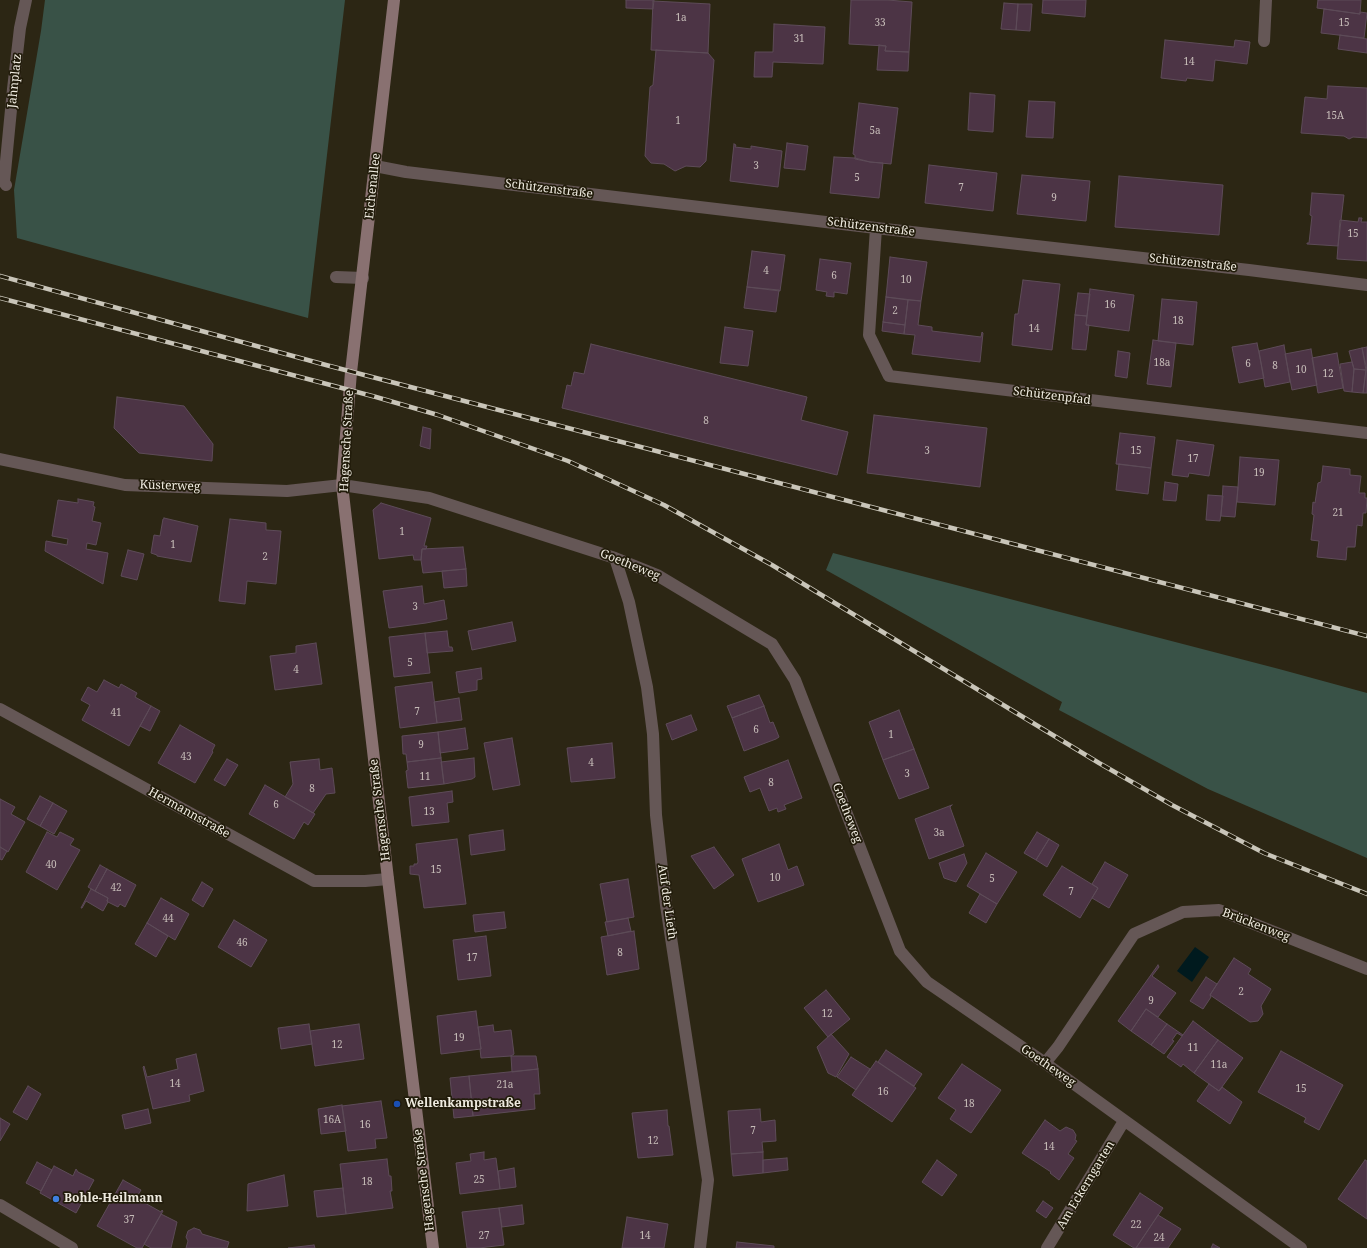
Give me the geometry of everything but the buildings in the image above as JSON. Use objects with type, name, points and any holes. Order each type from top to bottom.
[{"type":"street","name":"Jahnplatz","points":[[6,185],[4,182],[20,28],[26,0]]},
{"type":"street","name":"Eichenallee","points":[[351,372],[394,0]]},
{"type":"street","points":[[1264,41],[1266,0]]},
{"type":"street","name":"Schützenstraße","points":[[375,166],[420,174],[1367,285]]},
{"type":"street","name":"Schützenpfad","points":[[876,228],[870,335],[889,376],[1367,433]]},
{"type":"street","points":[[336,276],[363,278]]},
{"type":"street","name":"Hagensche Straße","points":[[351,372],[342,485],[432,1248]]},
{"type":"street","name":"Küsterweg","points":[[0,459],[125,484],[287,491],[342,485]]},
{"type":"street","name":"Goetheweg","points":[[342,485],[429,498],[615,558],[657,575],[772,644],[795,680],[900,951],[927,982],[1045,1063],[1301,1248]]},
{"type":"street","name":"Auf der Lieth","points":[[615,558],[630,610],[647,687],[652,728],[656,815],[666,905],[708,1180],[700,1248]]},
{"type":"street","name":"Hermannstraße","points":[[0,709],[314,881],[365,881],[388,879]]},
{"type":"street","name":"Brückenweg","points":[[1045,1063],[1058,1047],[1134,934],[1184,912],[1219,910],[1367,969]]},
{"type":"street","name":"Am Eckerngarten","points":[[1047,1248],[1124,1121]]},
{"type":"street","points":[[0,1205],[72,1248]]},
{"type":"green space","points":[[45,0],[345,0],[308,318],[17,238],[14,190]]},
{"type":"green space","points":[[833,553],[1367,693],[1367,858],[1208,789],[1059,710],[1062,702],[826,570]]},
{"type":"water","points":[[1195,947],[1209,957],[1192,982],[1177,971]]},
{"type":"railway","points":[[0,276],[326,365],[1367,636]]},
{"type":"railway","points":[[0,298],[376,397],[438,415],[568,461],[664,505],[772,565],[1099,763],[1172,805],[1264,853],[1367,894]]},
{"type":"place","name":"Wellenkampstraße","points":[[397,1104]]},
{"type":"place","name":"Bohle-Heilmann","points":[[56,1199]]}]
